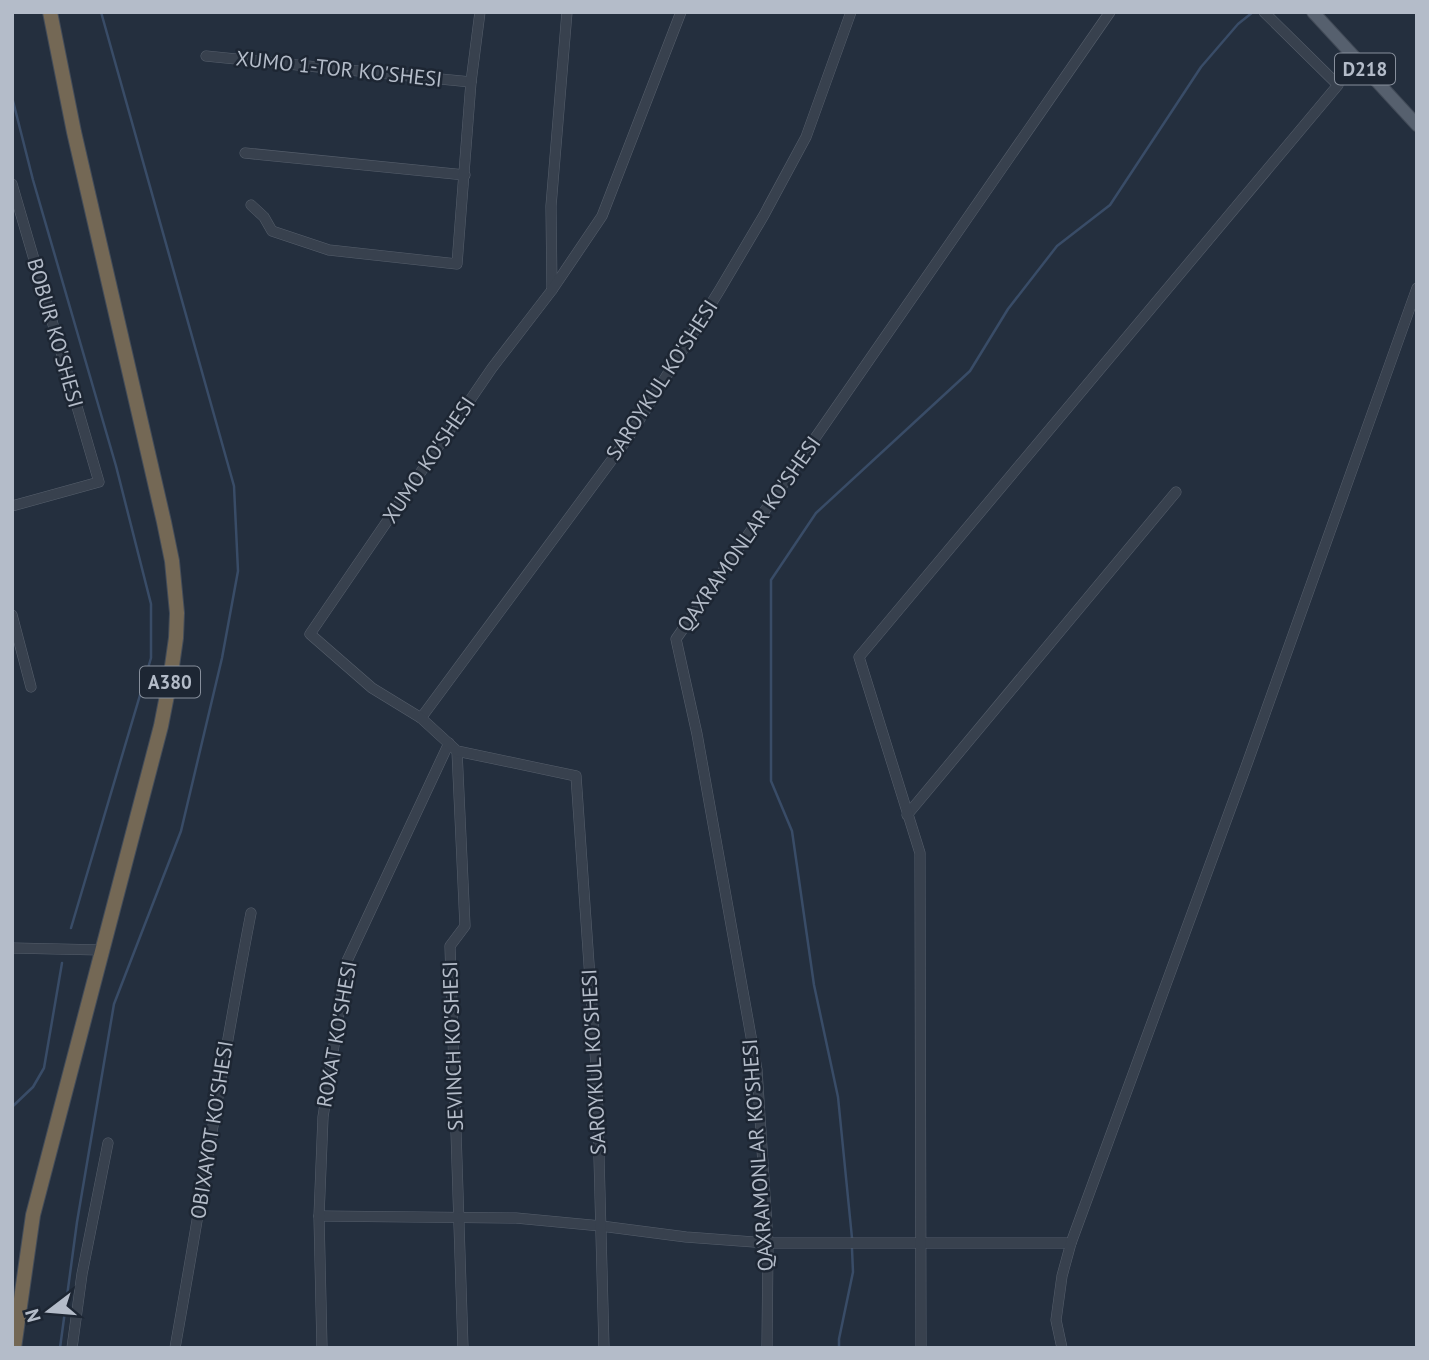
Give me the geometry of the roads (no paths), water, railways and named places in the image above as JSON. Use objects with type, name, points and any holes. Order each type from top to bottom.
[{"type":"highway","name":"A380","points":[[14,1348],[33,1215],[161,726],[176,638],[176,600],[164,522],[74,132],[50,12]]},
{"type":"main road","name":"D218","points":[[1313,12],[1417,125]]},
{"type":"street","points":[[251,205],[264,217],[272,230],[328,250],[457,264],[471,82],[480,12]]},
{"type":"street","points":[[552,290],[551,206],[567,12]]},
{"type":"street","name":"XUMO KO'SHESI","points":[[421,718],[372,688],[310,634],[492,368],[552,290],[602,216],[681,12]]},
{"type":"street","name":"SAROYKUL KO'SHESI","points":[[421,718],[628,438],[719,291],[806,137],[851,12]]},
{"type":"street","name":"QAXRAMONLAR KO'SHESI","points":[[767,1348],[768,1243],[757,1070],[697,734],[676,639],[1110,12]]},
{"type":"street","points":[[921,1348],[920,853],[859,657],[1338,85],[1264,12]]},
{"type":"street","name":"XUMO 1-TOR KO'SHESI","points":[[206,56],[471,82]]},
{"type":"street","points":[[245,153],[465,175]]},
{"type":"street","name":"BOBUR KO'SHESI","points":[[12,506],[99,482],[13,191]]},
{"type":"street","points":[[1062,1348],[1056,1320],[1062,1276],[1071,1243],[1248,761],[1417,288]]},
{"type":"street","points":[[907,815],[1176,492]]},
{"type":"street","points":[[12,615],[31,687]]},
{"type":"street","points":[[421,718],[453,747]]},
{"type":"street","name":"SAROYKUL KO'SHESI","points":[[453,747],[576,776],[597,1080],[604,1348]]},
{"type":"street","name":"ROXAT KO'SHESI","points":[[322,1348],[319,1216],[323,1117],[346,961],[453,747]]},
{"type":"street","name":"SEVINCH KO'SHESI","points":[[453,747],[465,926],[450,946],[463,1348]]},
{"type":"street","name":"OBIXAYOT KO'SHESI","points":[[175,1348],[209,1162],[227,1037],[251,913]]},
{"type":"street","points":[[12,948],[102,950]]},
{"type":"street","points":[[72,1348],[82,1274],[108,1143]]},
{"type":"street","points":[[319,1216],[516,1218],[686,1237],[768,1243],[1071,1243]]},
{"type":"waterway","points":[[60,1348],[77,1222],[114,1004],[181,831],[222,658],[238,571],[234,486],[101,12]]},
{"type":"waterway","points":[[852,1238],[838,1097],[814,985],[792,831],[771,781],[771,580],[816,513],[970,371],[1008,309],[1057,246],[1110,205],[1201,67],[1238,24],[1253,12]]},
{"type":"waterway","points":[[12,97],[33,180],[116,466],[151,604],[151,658],[71,928]]},
{"type":"waterway","points":[[12,1107],[33,1087],[44,1068],[62,963]]},
{"type":"waterway","points":[[839,1348],[853,1272],[852,1249]]}]
